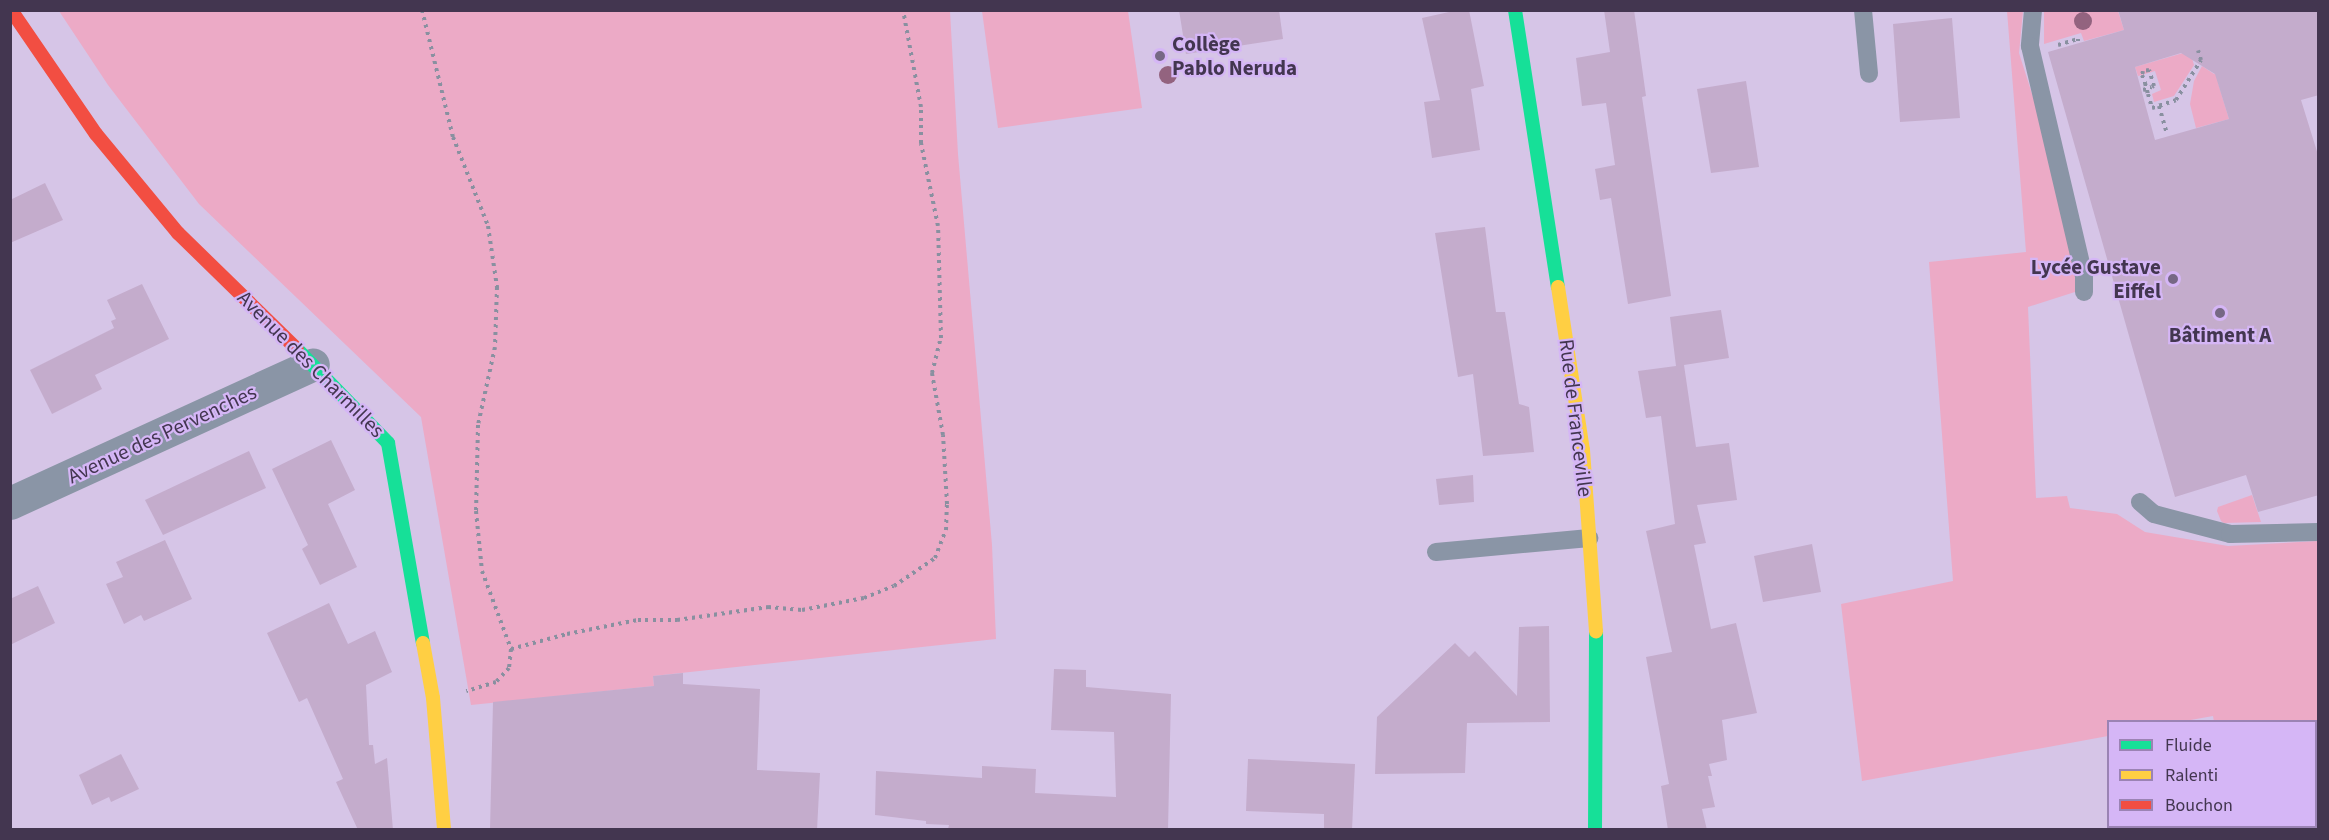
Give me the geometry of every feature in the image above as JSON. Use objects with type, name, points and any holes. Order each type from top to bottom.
[{"type":"street","name":"Avenue des Charmilles","points":[[11,10],[96,134],[178,233],[388,442],[433,698],[444,830]]},
{"type":"street","name":"Rue de Franceville","points":[[1515,10],[1583,450],[1596,634],[1595,830]]},
{"type":"street","name":"Avenue des Pervenches","points":[[10,503],[312,364]]},
{"type":"lane","points":[[1863,10],[1869,74]]},
{"type":"lane","points":[[2033,10],[2030,45],[2084,276],[2084,292]]},
{"type":"lane","points":[[2140,502],[2154,514],[2230,534],[2319,532]]},
{"type":"lane","points":[[1436,552],[1589,538]]},
{"type":"path","points":[[422,10],[453,137],[488,226],[497,287],[495,347],[478,425],[476,510],[482,571],[511,650],[509,668],[496,682],[433,698]]},
{"type":"path","points":[[511,650],[567,634],[638,620],[676,620],[768,608],[802,610],[864,598],[894,586],[935,558],[946,530],[947,504],[942,435],[932,373],[941,338],[938,226],[921,143],[921,106],[903,10]]},
{"type":"path","points":[[2144,90],[2154,86],[2149,70],[2143,71],[2145,83],[2152,108],[2176,100],[2201,60],[2198,50]]},
{"type":"path","points":[[2159,106],[2167,134]]},
{"type":"shaded area","points":[[59,11],[950,11],[958,154],[992,545],[996,639],[653,676],[654,686],[471,705],[421,417],[199,204],[108,85]]},
{"type":"shaded area","points":[[982,11],[1128,11],[1142,108],[998,128]]},
{"type":"shaded area","points":[[2007,11],[2023,11],[2019,53],[2047,141],[2078,291],[2028,307],[2036,498],[2067,496],[2070,508],[2117,514],[2145,532],[2228,546],[2318,541],[2318,829],[2221,830],[2221,828],[2317,828],[2317,720],[2214,720],[2213,716],[2191,720],[2107,720],[2107,736],[1862,781],[1841,604],[1953,581],[1929,262],[2026,252]]},
{"type":"shaded area","points":[[2044,11],[2118,11],[2124,30],[2084,41],[2081,33],[2044,44]]},
{"type":"shaded area","points":[[2190,51],[2194,65],[2174,96],[2154,102],[2152,94],[2161,90],[2155,71],[2138,76],[2135,67]]},
{"type":"shaded area","points":[[2202,66],[2214,74],[2221,71],[2218,83],[2229,119],[2196,128],[2190,104],[2194,81]]},
{"type":"shaded area","points":[[2252,495],[2261,522],[2224,523],[2221,521],[2217,511],[2218,507]]},
{"type":"building","points":[[1179,10],[1279,10],[1283,39],[1186,54]]},
{"type":"building","points":[[1458,10],[1469,10],[1484,86],[1471,89],[1480,150],[1432,158],[1424,102],[1440,100],[1422,18]]},
{"type":"building","points":[[1604,10],[1634,10],[1646,96],[1642,97],[1671,296],[1628,304],[1611,198],[1600,200],[1595,169],[1615,165],[1606,103],[1582,106],[1576,58],[1610,52]]},
{"type":"building","name":"Bâtiment A","points":[[2118,10],[2319,10],[2319,95],[2301,100],[2319,158],[2319,495],[2258,512],[2246,475],[2175,497],[2048,52],[2124,30]],"holes":[[[2181,53],[2215,74],[2229,119],[2155,140],[2135,67]]]},
{"type":"building","points":[[1952,18],[1960,118],[1900,122],[1893,24]]},
{"type":"building","points":[[1746,81],[1759,167],[1711,173],[1697,89]]},
{"type":"building","points":[[45,183],[63,220],[10,243],[10,200]]},
{"type":"building","points":[[1485,227],[1496,312],[1505,312],[1519,404],[1529,407],[1534,452],[1483,456],[1473,374],[1458,377],[1435,233]]},
{"type":"building","points":[[142,284],[169,339],[95,375],[102,389],[52,414],[30,370],[114,328],[111,321],[116,319],[107,300]]},
{"type":"building","points":[[1721,310],[1729,358],[1684,365],[1696,447],[1729,443],[1737,500],[1697,505],[1706,543],[1694,545],[1711,629],[1736,623],[1757,713],[1722,720],[1727,760],[1709,764],[1712,776],[1708,776],[1715,807],[1702,809],[1707,830],[1668,830],[1661,786],[1669,784],[1646,657],[1672,652],[1646,531],[1675,524],[1661,416],[1646,418],[1638,371],[1676,366],[1670,317]]},
{"type":"building","points":[[331,440],[355,490],[328,504],[357,567],[320,585],[302,549],[308,545],[272,469]]},
{"type":"building","points":[[249,451],[266,488],[163,535],[145,500]]},
{"type":"building","points":[[1473,475],[1474,502],[1439,505],[1436,479]]},
{"type":"building","points":[[165,540],[192,599],[144,621],[141,615],[124,624],[106,584],[123,577],[116,562]]},
{"type":"building","points":[[1812,544],[1821,592],[1763,602],[1754,556]]},
{"type":"building","points":[[38,586],[55,623],[10,645],[10,599]]},
{"type":"building","points":[[329,603],[348,644],[375,631],[392,672],[366,685],[369,745],[373,745],[375,764],[387,758],[393,830],[358,830],[336,782],[343,779],[307,698],[299,702],[267,633]]},
{"type":"building","points":[[1549,626],[1550,722],[1467,723],[1465,773],[1375,774],[1377,717],[1455,643],[1469,657],[1475,651],[1517,696],[1519,627]]},
{"type":"building","points":[[1054,669],[1086,670],[1086,687],[1171,694],[1168,830],[948,829],[949,825],[926,824],[926,821],[875,815],[876,771],[982,778],[982,766],[1036,769],[1035,793],[1116,797],[1114,732],[1051,730]]},
{"type":"building","points":[[683,673],[683,684],[760,689],[757,770],[820,773],[817,830],[490,830],[493,702],[654,686],[653,676]]},
{"type":"building","points":[[121,754],[139,789],[111,802],[109,797],[92,805],[79,775]]},
{"type":"building","points":[[1248,759],[1355,764],[1352,830],[1324,830],[1324,814],[1246,811]]},
{"type":"traffic: fast","points":[[1515,10],[1558,287]]},
{"type":"traffic: fast","points":[[297,349],[388,443],[423,643]]},
{"type":"traffic: fast","points":[[1595,830],[1596,632]]},
{"type":"traffic: slow","points":[[1558,287],[1583,450],[1596,632]]},
{"type":"traffic: slow","points":[[423,643],[433,698],[444,830]]},
{"type":"traffic: jam","points":[[11,10],[96,134],[178,233],[297,349]]},
{"type":"place","name":"Collège Pablo Neruda","points":[[1160,56]]},
{"type":"place","name":"Lycée Gustave Eiffel","points":[[2173,279]]},
{"type":"place","name":"Bâtiment A","points":[[2220,313]]}]
